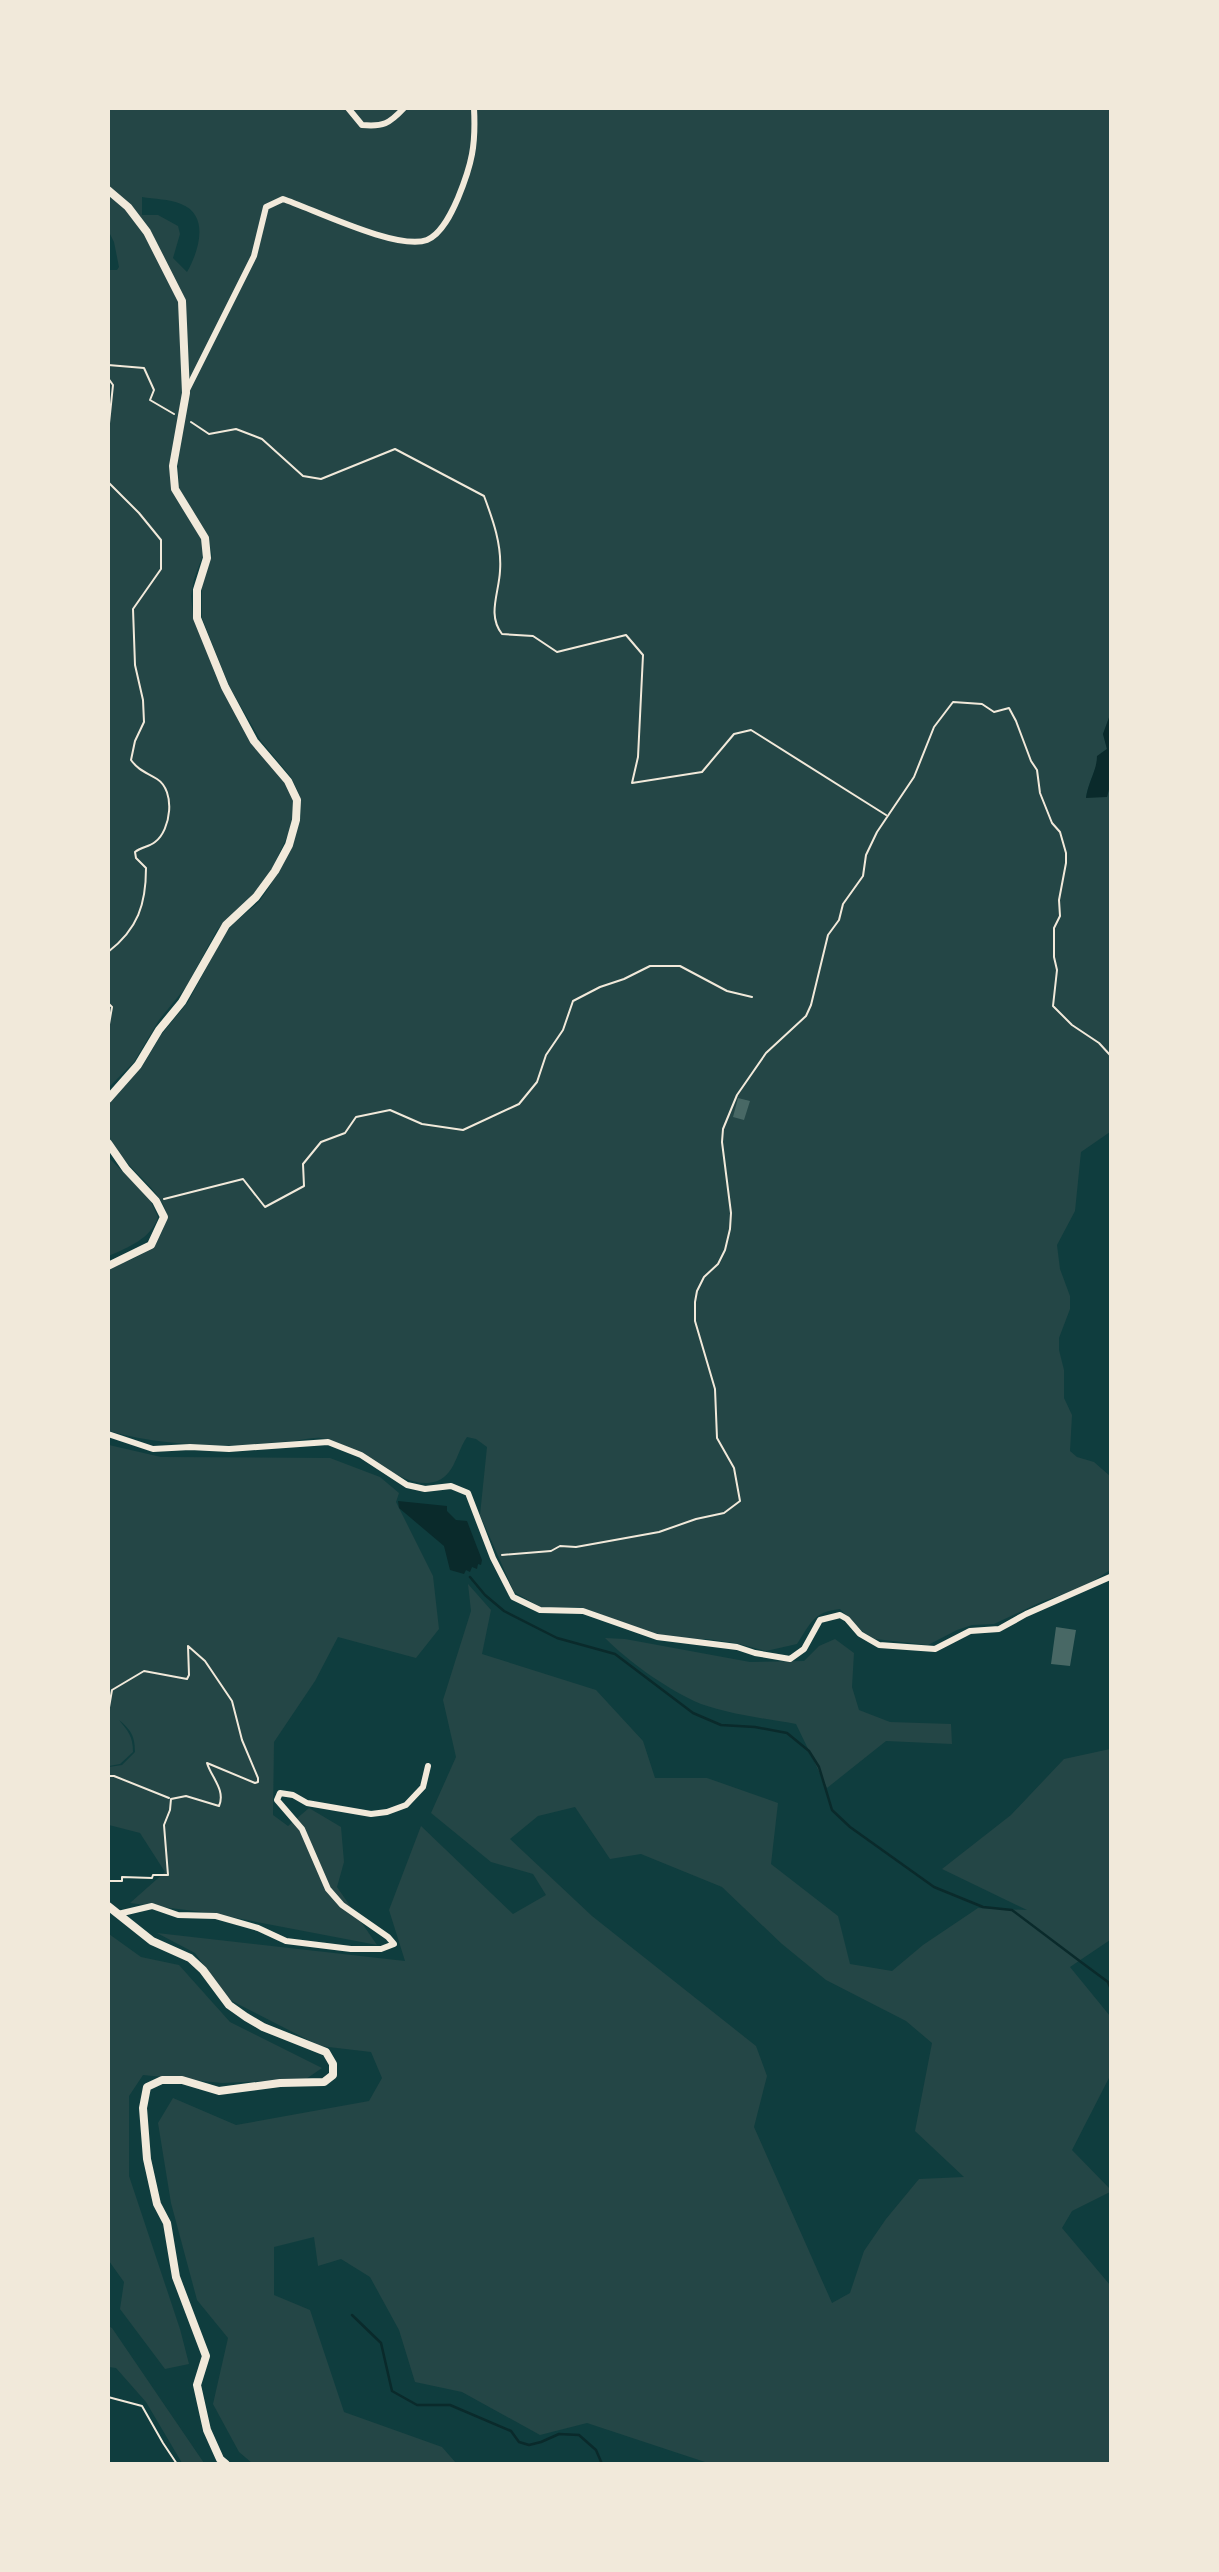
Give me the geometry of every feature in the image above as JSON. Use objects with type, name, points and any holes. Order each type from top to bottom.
[{"type":"street","points":[[348,108],[362,125],[380,127],[395,118],[404,108]]},
{"type":"street","points":[[186,393],[254,256],[265,207],[283,199],[389,239],[408,243],[428,239],[443,227],[469,172],[476,139],[474,108]]},
{"type":"street","points":[[108,190],[128,207],[147,232],[182,301],[186,393],[173,466],[175,489],[205,538],[207,558],[197,590],[197,618],[225,687],[254,741],[288,781],[298,800],[289,845],[275,871],[256,897],[226,925],[182,1002],[159,1030],[138,1065],[108,1099]]},
{"type":"street","points":[[108,1143],[126,1169],[156,1201],[164,1217],[151,1245],[108,1266]]},
{"type":"street","points":[[108,1434],[153,1449],[229,1449],[328,1442],[361,1455],[407,1485],[425,1489],[451,1486],[468,1493],[493,1558],[513,1597],[540,1610],[583,1611],[657,1637],[724,1645],[790,1659],[804,1649],[820,1620],[840,1615],[860,1634],[879,1645],[935,1649],[971,1631],[999,1629],[1026,1614],[1111,1577]]},
{"type":"street","points":[[118,1914],[152,1906],[177,1915],[216,1916],[258,1928],[286,1941],[351,1949],[381,1949],[394,1944],[342,1905],[328,1889],[302,1829],[277,1800],[280,1793],[293,1795],[307,1803],[371,1814],[387,1812],[406,1805],[423,1787],[428,1766]]},
{"type":"street","points":[[108,1906],[152,1941],[190,1958],[203,1970],[229,2005],[263,2027],[326,2052],[334,2064],[333,2075],[324,2081],[219,2091],[182,2080],[162,2080],[148,2087],[143,2108],[148,2159],[157,2204],[167,2223],[176,2277],[206,2356],[197,2385],[206,2430],[220,2459],[226,2463]]},
{"type":"path","points":[[108,365],[144,369],[154,390],[150,400],[182,420],[194,422],[209,434],[236,429],[262,439],[303,476],[321,479],[395,449],[484,496],[497,532],[500,571],[495,595],[495,625],[502,634],[533,636],[557,652],[626,635],[643,655],[638,757],[632,783],[702,772],[734,734],[751,730],[886,815]]},
{"type":"path","points":[[108,379],[114,385],[108,433]]},
{"type":"path","points":[[108,482],[161,540],[161,569],[133,610],[135,666],[143,699],[144,722],[135,741],[131,760],[139,771],[159,779],[167,791],[168,826],[154,843],[135,852],[136,858],[146,869],[146,896],[132,928],[108,952]]},
{"type":"path","points":[[493,1558],[509,1553],[551,1551],[560,1546],[576,1547],[659,1532],[724,1513],[740,1501],[734,1468],[716,1438],[715,1390],[695,1321],[697,1291],[704,1277],[718,1264],[730,1229],[731,1213],[722,1142],[723,1129],[737,1095],[766,1053],[806,1016],[828,935],[839,920],[843,904],[863,877],[866,855],[886,815],[914,777],[934,727],[954,702],[982,704],[994,712],[1009,708],[1037,770],[1040,793],[1052,823],[1060,832],[1066,853],[1058,907],[1060,916],[1054,928],[1057,970],[1053,1006],[1072,1025],[1111,1055]]},
{"type":"path","points":[[156,1201],[243,1179],[265,1207],[304,1186],[303,1164],[321,1142],[345,1133],[356,1117],[390,1110],[422,1124],[463,1130],[492,1118],[519,1104],[537,1082],[546,1055],[563,1030],[573,1001],[650,966],[680,966],[727,991],[752,997]]},
{"type":"path","points":[[108,1003],[112,1007],[108,1030]]},
{"type":"path","points":[[108,1713],[112,1690],[144,1671],[187,1679],[188,1646],[205,1661],[232,1701],[242,1740],[258,1783],[206,1763],[220,1793],[219,1806],[186,1796],[171,1799],[108,1776]]},
{"type":"path","points":[[108,1881],[122,1881],[122,1877],[152,1878],[153,1875],[168,1875],[164,1825],[171,1799]]},
{"type":"path","points":[[108,2397],[142,2406],[177,2463]]},
{"type":"shaded area","points":[[109,109],[1110,109],[1110,715],[1103,734],[1107,749],[1101,753],[1086,797],[1107,797],[1110,785],[1110,1132],[1081,1152],[1075,1211],[1057,1245],[1060,1269],[1070,1296],[1070,1309],[1059,1338],[1059,1350],[1064,1370],[1064,1398],[1072,1415],[1070,1451],[1077,1457],[1094,1462],[1110,1476],[1110,1570],[1086,1586],[1041,1602],[994,1624],[972,1625],[928,1645],[875,1639],[863,1632],[840,1609],[818,1616],[797,1644],[766,1651],[735,1643],[684,1639],[653,1633],[580,1607],[542,1608],[514,1592],[480,1515],[487,1447],[476,1439],[467,1437],[449,1472],[437,1481],[428,1483],[403,1478],[348,1448],[321,1438],[207,1445],[158,1441],[109,1431],[109,1269],[147,1251],[159,1238],[167,1215],[157,1194],[119,1154],[113,1144],[108,1131],[108,1105],[143,1065],[161,1035],[188,1002],[224,935],[259,902],[268,889],[286,857],[301,816],[300,796],[291,777],[261,741],[229,686],[202,618],[202,586],[212,555],[209,542],[179,488],[181,441],[171,458],[171,487],[203,542],[203,555],[191,596],[193,615],[216,676],[284,780],[294,802],[292,826],[271,871],[255,895],[217,930],[186,987],[159,1020],[134,1062],[109,1087],[108,270],[117,270],[119,267],[109,232]],"holes":[[[142,197],[181,204],[196,216],[199,225],[198,244],[187,272],[173,258],[180,234],[178,226],[158,215],[142,215]]]},
{"type":"shaded area","points":[[1110,715],[1110,785],[1107,797],[1086,798],[1097,756],[1107,749],[1103,734]]},
{"type":"shaded area","points":[[108,1157],[149,1198],[158,1217],[155,1225],[144,1237],[109,1256]]},
{"type":"shaded area","points":[[109,1445],[161,1457],[330,1458],[380,1477],[399,1493],[396,1502],[433,1576],[439,1629],[416,1658],[338,1637],[315,1681],[274,1742],[273,1815],[288,1826],[309,1808],[341,1827],[344,1862],[337,1887],[377,1945],[210,1913],[130,1903],[165,1872],[140,1833],[109,1825],[109,1767],[122,1765],[135,1752],[132,1734],[119,1720],[129,1734],[133,1752],[120,1764],[109,1766]]},
{"type":"shaded area","points":[[398,1501],[447,1506],[447,1511],[456,1520],[467,1521],[482,1560],[481,1565],[478,1564],[477,1569],[472,1567],[470,1572],[466,1570],[464,1574],[450,1570],[444,1546],[399,1508]]},
{"type":"shaded area","points":[[468,1584],[491,1610],[482,1654],[596,1690],[643,1741],[655,1778],[707,1778],[778,1803],[771,1864],[838,1916],[850,1964],[892,1971],[923,1945],[978,1908],[1027,1910],[942,1869],[1011,1815],[1064,1759],[1110,1749],[1110,1940],[1070,1967],[1110,2016],[1110,2076],[1072,2150],[1110,2192],[1072,2211],[1062,2228],[1110,2285],[1110,2463],[711,2464],[587,2423],[540,2435],[462,2392],[415,2382],[399,2330],[370,2277],[341,2259],[318,2266],[314,2237],[274,2247],[274,2295],[310,2310],[344,2412],[442,2447],[456,2463],[252,2463],[239,2452],[213,2404],[228,2338],[197,2300],[171,2203],[158,2123],[173,2098],[236,2125],[369,2101],[382,2078],[371,2052],[320,2046],[228,1999],[195,1953],[157,1933],[405,1961],[389,1910],[421,1826],[513,1914],[546,1895],[533,1874],[491,1862],[431,1813],[456,1757],[443,1700],[471,1611]],"holes":[[[575,1807],[610,1859],[641,1854],[722,1887],[782,1944],[826,1980],[906,2021],[932,2043],[915,2131],[964,2177],[919,2179],[864,2251],[850,2293],[832,2303],[754,2127],[767,2076],[756,2046],[592,1916],[510,1839],[538,1816]]]},
{"type":"shaded area","points":[[605,1638],[625,1639],[750,1662],[804,1661],[819,1646],[835,1639],[854,1653],[852,1687],[859,1710],[890,1722],[951,1724],[952,1744],[886,1741],[827,1788],[796,1724],[730,1712],[694,1701],[647,1673]]},
{"type":"shaded area","points":[[109,1934],[141,1957],[179,1965],[230,2022],[322,2068],[306,2079],[222,2083],[143,2075],[129,2096],[129,2176],[189,2364],[165,2369],[120,2309],[124,2282],[109,2261]]},
{"type":"shaded area","points":[[108,2326],[112,2328],[204,2463],[182,2463],[146,2402],[116,2368],[109,2367]]},
{"type":"building","points":[[738,1098],[750,1101],[744,1120],[733,1117]]},
{"type":"building","points":[[1056,1627],[1076,1630],[1070,1666],[1051,1664]]},
{"type":"waterway","points":[[470,1577],[485,1595],[504,1611],[557,1638],[615,1654],[693,1713],[721,1725],[755,1727],[787,1733],[809,1751],[819,1767],[832,1810],[850,1827],[934,1887],[983,1907],[1012,1910],[1108,1982],[1110,1987]]},
{"type":"waterway","points":[[352,2315],[381,2343],[392,2391],[417,2405],[450,2405],[511,2431],[519,2442],[529,2445],[559,2434],[579,2435],[596,2450],[602,2464]]}]
